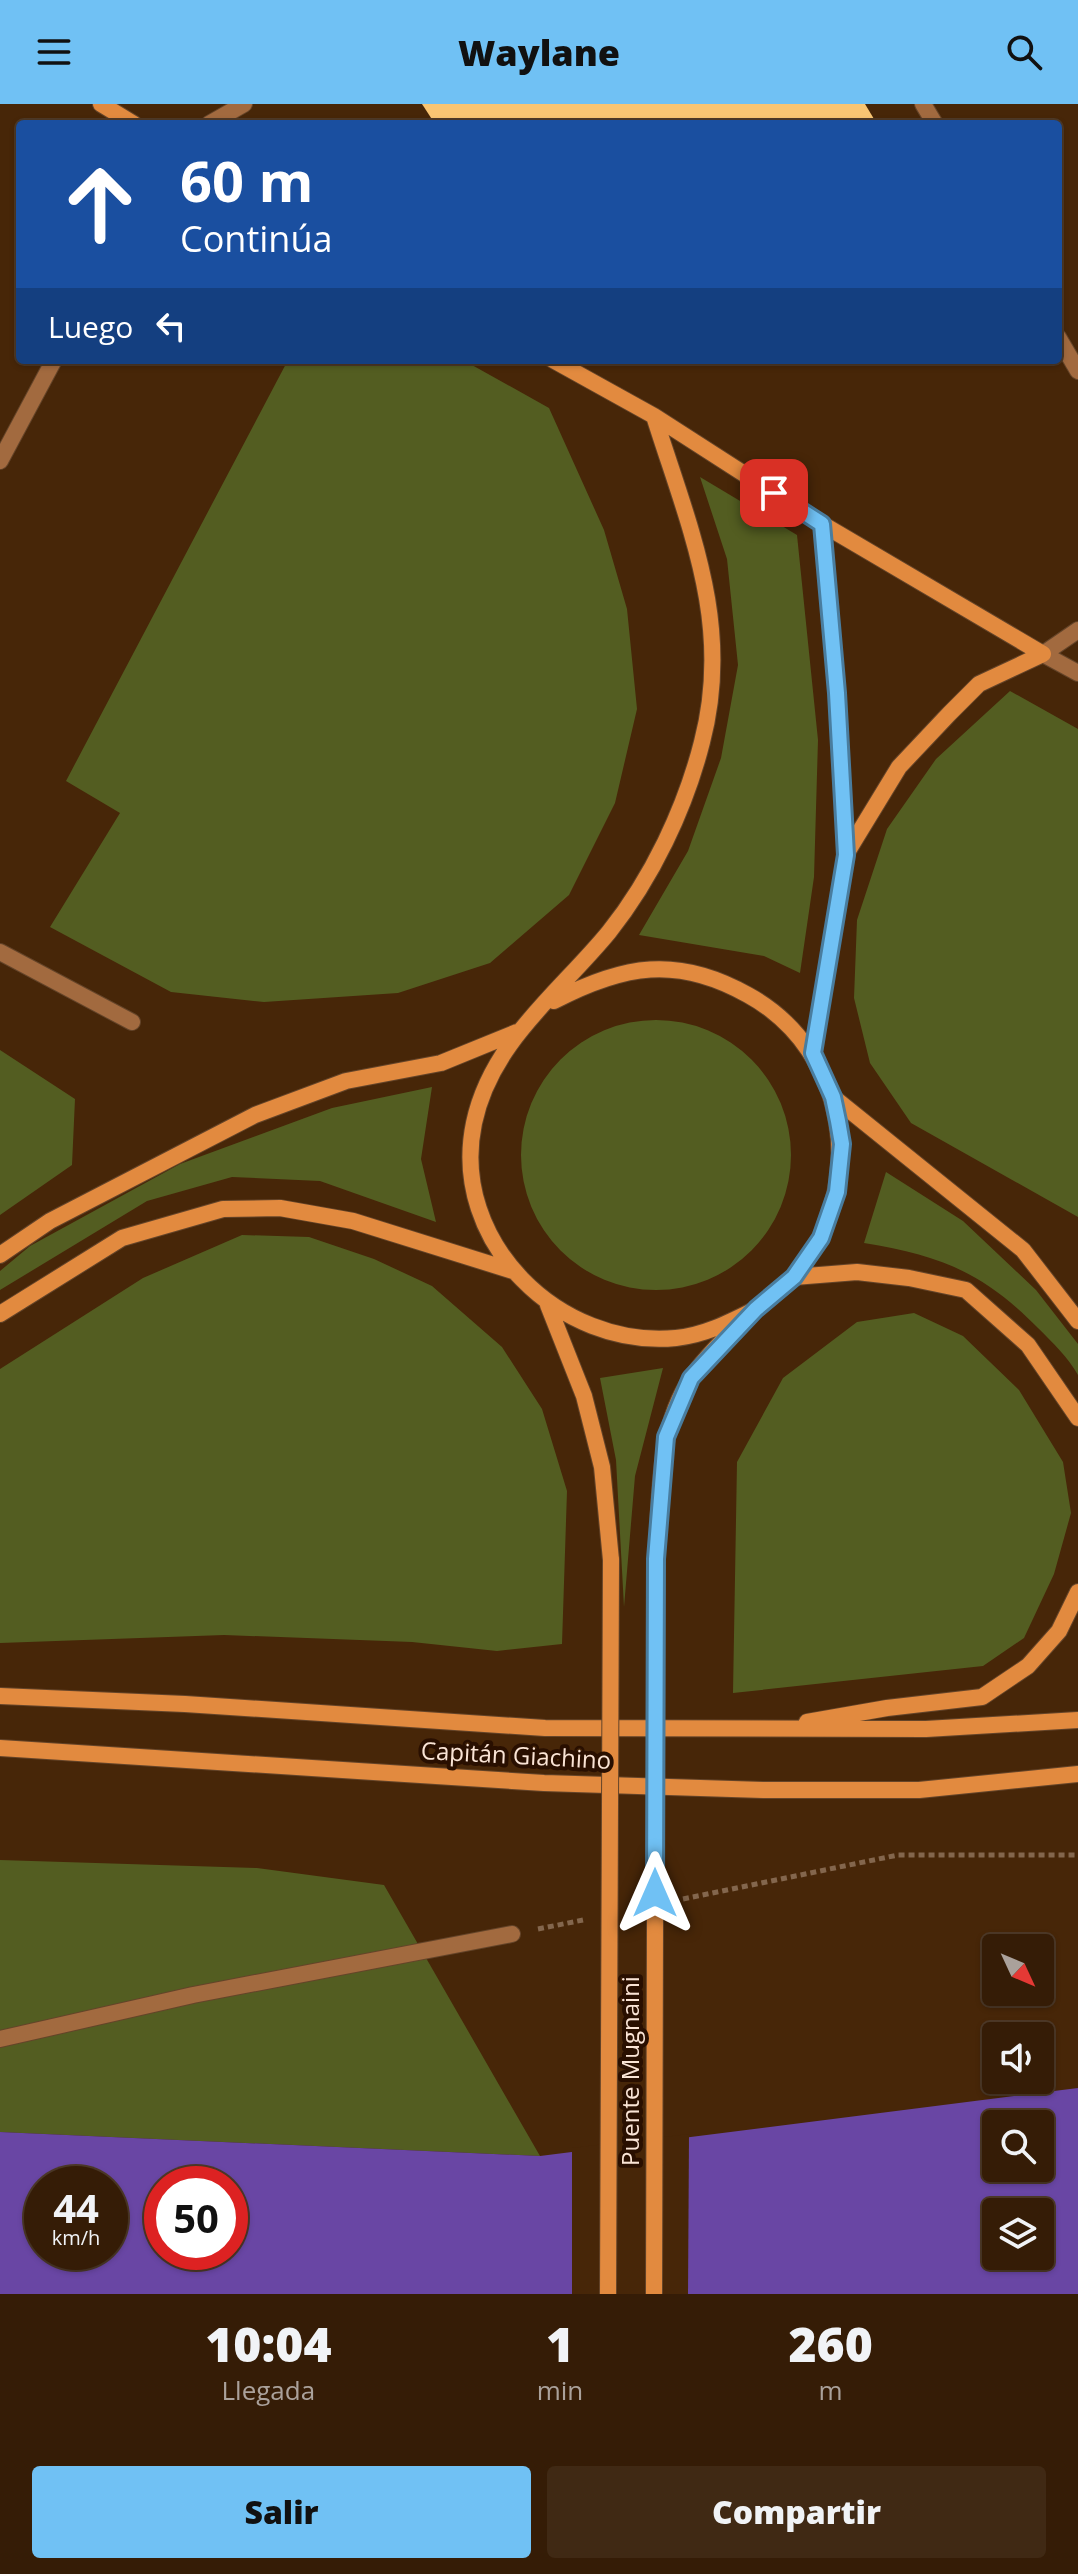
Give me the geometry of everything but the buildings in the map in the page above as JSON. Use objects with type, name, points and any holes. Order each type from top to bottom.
[{"type":"main road","points":[[101,104],[127,120]]},
{"type":"main road","points":[[560,364],[654,416],[822,524],[1043,654]]},
{"type":"main road","points":[[546,1005],[600,977],[660,968],[705,976],[719,979],[773,1008],[813,1053],[833,1097],[842,1144],[837,1192],[821,1238],[794,1277],[756,1309],[704,1332],[676,1338],[634,1337],[592,1328],[548,1305],[513,1271],[486,1227],[473,1177],[474,1125],[489,1075],[517,1032],[546,1005],[611,929],[667,841],[703,741],[714,647],[708,585],[654,416]]},
{"type":"main road","points":[[813,1053],[846,855],[837,693],[822,524]]},
{"type":"main road","points":[[846,855],[899,767],[949,714],[979,684],[1043,654]]},
{"type":"main road","points":[[0,1255],[50,1221],[255,1115],[346,1081],[441,1063],[517,1032]]},
{"type":"main road","points":[[833,1097],[1023,1250],[1078,1321]]},
{"type":"main road","points":[[0,1314],[122,1238],[223,1209],[280,1208],[353,1221],[513,1271]]},
{"type":"main road","points":[[794,1277],[857,1272],[966,1290],[1028,1345],[1078,1418]]},
{"type":"main road","name":"Puente Mugnaini","points":[[548,1305],[584,1396],[602,1467],[611,1560],[608,2294]]},
{"type":"main road","name":"Puente Mugnaini","points":[[654,2294],[656,1559],[666,1437],[691,1378],[756,1309]]},
{"type":"main road","points":[[763,1730],[887,1708],[982,1697],[1028,1666],[1059,1631],[1078,1592]]},
{"type":"main road","name":"Capitán Giachino","points":[[0,1696],[185,1704],[545,1728],[926,1729],[1078,1720]]},
{"type":"main road","name":"Capitán Giachino","points":[[0,1748],[544,1783],[763,1790],[919,1790],[1078,1774]]},
{"type":"street","points":[[216,120],[244,104]]},
{"type":"street","points":[[1062,344],[1078,371]]},
{"type":"street","points":[[0,461],[52,364]]},
{"type":"street","points":[[1078,630],[1043,654],[1078,673]]},
{"type":"street","points":[[0,952],[132,1022]]},
{"type":"street","points":[[0,2039],[193,1995],[512,1934]]},
{"type":"path","points":[[682,1900],[898,1855],[1078,1855]]},
{"type":"path","points":[[512,1934],[589,1918]]},
{"type":"green space","points":[[286,364],[470,364],[549,408],[604,530],[627,609],[637,709],[615,803],[569,895],[490,963],[398,993],[264,1002],[171,992],[50,927],[120,813],[66,781]]},
{"type":"green space","points":[[700,477],[797,535],[818,740],[814,877],[800,973],[764,956],[639,935],[688,851],[721,758],[738,665],[727,559]]},
{"type":"green space","points":[[1010,691],[1078,729],[1078,1217],[911,1123],[870,1063],[854,998],[857,920],[887,829],[936,759]]},
{"type":"green space","points":[[643,1020],[669,1020],[708,1030],[731,1042],[752,1059],[769,1080],[781,1103],[789,1129],[789,1181],[781,1207],[769,1230],[752,1251],[731,1268],[695,1285],[669,1290],[643,1290],[617,1285],[592,1274],[570,1260],[551,1241],[526,1194],[521,1168],[521,1142],[526,1116],[537,1091],[551,1069],[570,1050],[617,1025]]},
{"type":"green space","points":[[0,1050],[75,1099],[72,1165],[0,1215]]},
{"type":"green space","points":[[432,1087],[421,1159],[436,1222],[320,1181],[232,1177],[147,1201],[0,1290],[0,1271],[30,1246],[180,1164],[332,1108]]},
{"type":"green space","points":[[886,1172],[963,1221],[1036,1290],[1078,1344],[1078,1375],[1065,1356],[1038,1328],[999,1293],[979,1280],[938,1261],[864,1243]]},
{"type":"green space","points":[[242,1235],[309,1237],[374,1259],[432,1286],[502,1347],[542,1409],[567,1491],[562,1644],[497,1651],[412,1642],[224,1635],[0,1643],[0,1369],[143,1278]]},
{"type":"green space","points":[[914,1313],[963,1336],[1019,1390],[1063,1462],[1071,1513],[1054,1574],[1024,1638],[983,1666],[733,1693],[737,1462],[783,1378],[857,1322]]},
{"type":"green space","points":[[663,1368],[635,1476],[624,1607],[616,1460],[600,1378]]},
{"type":"green space","points":[[0,1860],[257,1868],[384,1885],[540,2156],[0,2132]]},
{"type":"shaded area","points":[[1078,2088],[1078,2294],[0,2294],[0,2132],[540,2156],[1031,2094],[1054,2094],[1054,2091]]},
{"type":"pier","points":[[689,2134],[688,2294],[572,2294],[572,2148]]},
{"type":"route","points":[[655,1893],[656,1559],[666,1437],[691,1378],[756,1309],[794,1277],[821,1238],[837,1192],[840,1168],[842,1144],[833,1097],[813,1053],[846,855],[837,693],[822,524],[774,493]]}]
